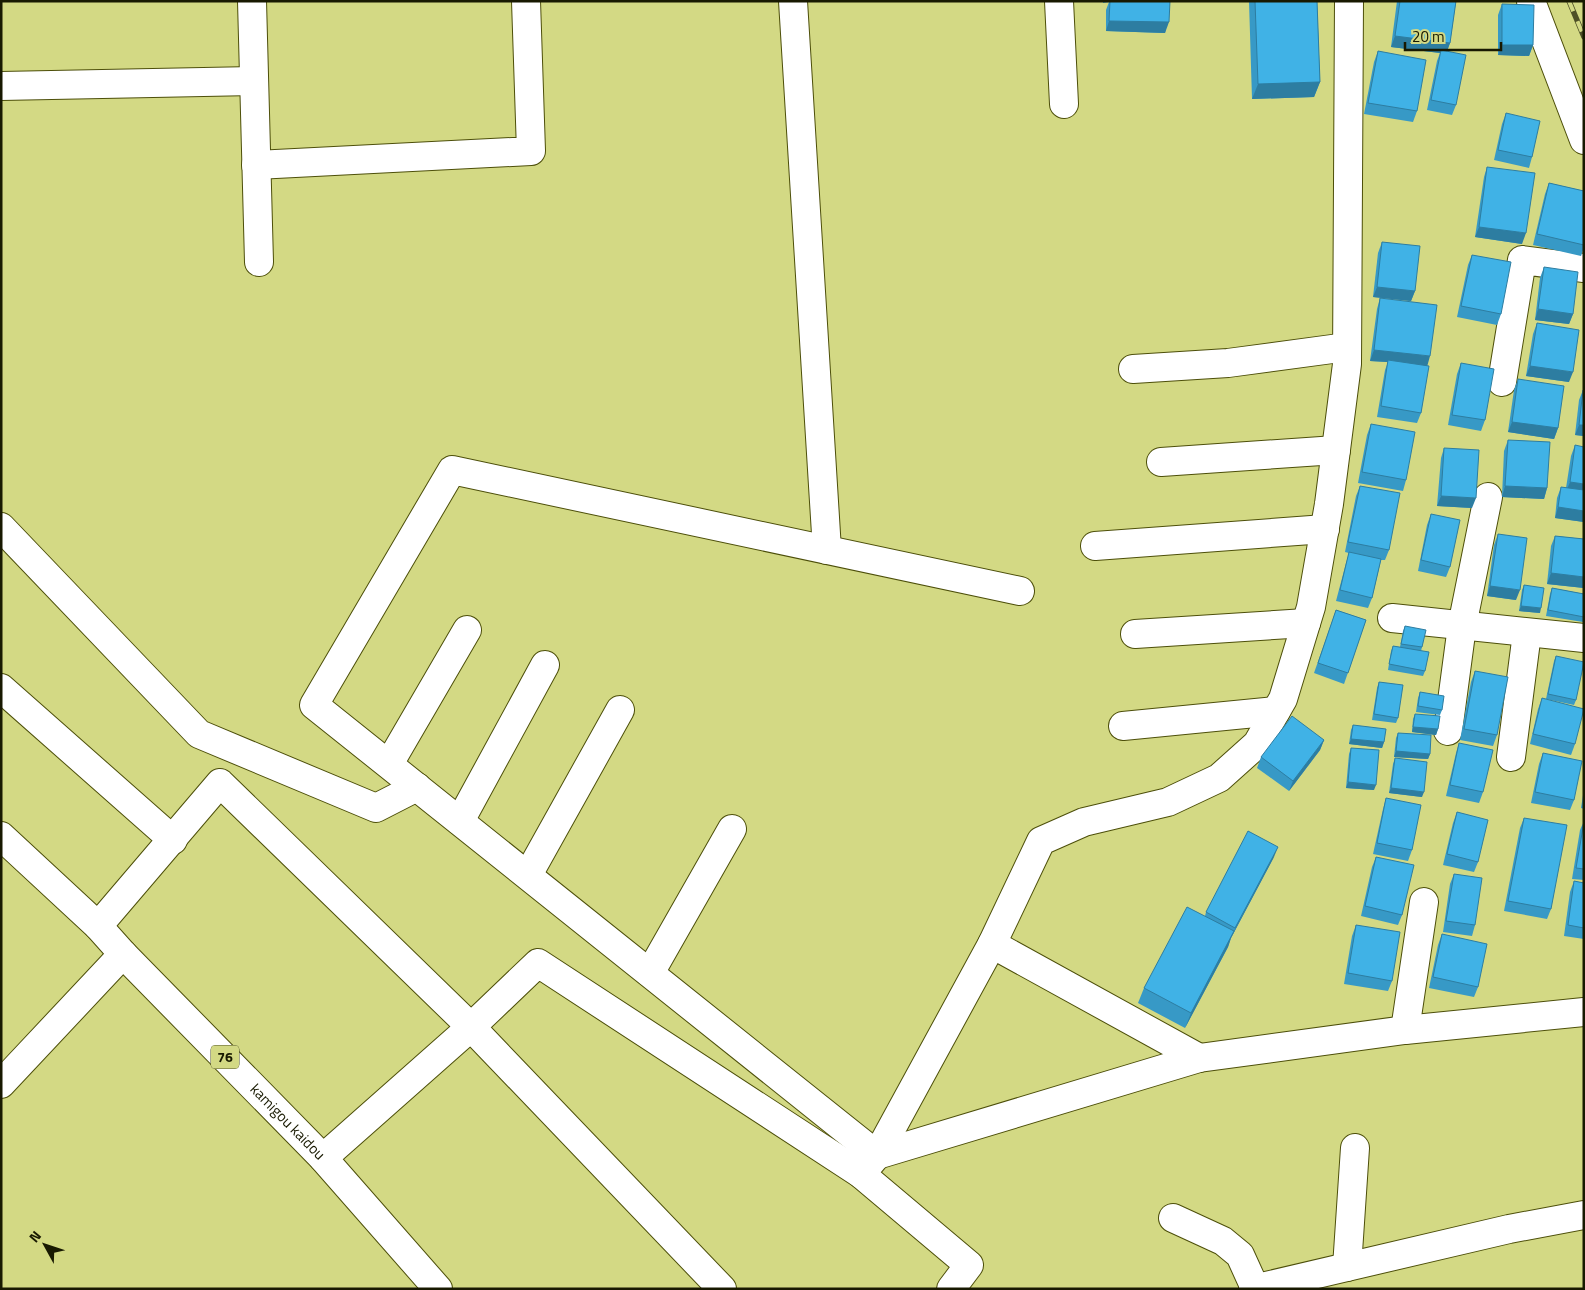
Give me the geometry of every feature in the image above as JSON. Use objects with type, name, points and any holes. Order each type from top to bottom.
[{"type":"street","points":[[252,1],[259,262]]},
{"type":"street","points":[[256,164],[531,151],[526,1]]},
{"type":"street","points":[[793,1],[827,550]]},
{"type":"street","points":[[1059,1],[1064,104]]},
{"type":"street","points":[[869,1164],[992,944],[1041,841],[1084,822],[1168,802],[1219,778],[1257,744],[1284,700],[1311,607],[1325,529],[1347,364],[1349,1]]},
{"type":"street","points":[[1532,1],[1584,140]]},
{"type":"street","points":[[1,86],[254,81]]},
{"type":"street","points":[[1502,382],[1522,260],[1584,268]]},
{"type":"street","points":[[1133,369],[1228,362],[1347,348]]},
{"type":"street","points":[[1160,462],[1336,450]]},
{"type":"street","points":[[950,1289],[969,1265],[869,1164],[650,973],[314,704],[452,470],[1020,591]]},
{"type":"street","points":[[1448,731],[1462,626],[1488,497]]},
{"type":"street","points":[[1,527],[199,734],[376,808],[417,787]]},
{"type":"street","points":[[1096,546],[1325,529]]},
{"type":"street","points":[[1392,618],[1584,638]]},
{"type":"street","points":[[1135,634],[1306,623]]},
{"type":"street","points":[[389,764],[467,630]]},
{"type":"street","points":[[1511,757],[1527,633]]},
{"type":"street","points":[[460,821],[545,664]]},
{"type":"street","points":[[1,688],[173,840]]},
{"type":"street","points":[[528,875],[620,710]]},
{"type":"street","points":[[1123,726],[1276,711]]},
{"type":"street","points":[[98,926],[220,783],[472,1027],[722,1289]]},
{"type":"street","points":[[650,973],[732,828]]},
{"type":"street","name":"kamigou kaidou","points":[[1,836],[98,926],[123,954],[323,1158],[438,1289]]},
{"type":"street","points":[[1404,1030],[1424,902]]},
{"type":"street","points":[[992,944],[1199,1058]]},
{"type":"street","points":[[1,1084],[123,954]]},
{"type":"street","points":[[323,1158],[472,1027],[538,963],[869,1164],[1199,1058],[1404,1030],[1584,1012]]},
{"type":"street","points":[[1347,1267],[1355,1148]]},
{"type":"street","points":[[1173,1218],[1223,1241],[1240,1255],[1254,1288],[1509,1229],[1584,1215]]},
{"type":"building","points":[[1110,1],[1170,1],[1169,22],[1109,21]]},
{"type":"building","points":[[1255,1],[1317,1],[1320,82],[1258,84]]},
{"type":"building","points":[[1400,1],[1456,1],[1450,43],[1395,36]]},
{"type":"building","points":[[1502,4],[1534,5],[1533,45],[1502,45]]},
{"type":"building","points":[[1441,50],[1466,55],[1456,105],[1431,100]]},
{"type":"building","points":[[1378,51],[1426,60],[1417,111],[1368,103]]},
{"type":"building","points":[[1506,113],[1540,121],[1532,157],[1498,150]]},
{"type":"building","points":[[1487,167],[1535,173],[1526,233],[1479,227]]},
{"type":"building","points":[[1549,183],[1584,191],[1584,245],[1537,234]]},
{"type":"building","points":[[1382,242],[1420,246],[1415,291],[1377,287]]},
{"type":"building","points":[[1472,255],[1511,262],[1501,314],[1461,306]]},
{"type":"building","points":[[1544,267],[1578,272],[1573,314],[1538,309]]},
{"type":"building","points":[[1380,298],[1437,305],[1430,356],[1374,350]]},
{"type":"building","points":[[1537,323],[1579,330],[1573,372],[1530,366]]},
{"type":"building","points":[[1388,360],[1429,366],[1421,413],[1381,406]]},
{"type":"building","points":[[1461,363],[1494,369],[1485,420],[1452,415]]},
{"type":"building","points":[[1518,379],[1564,386],[1558,428],[1512,422]]},
{"type":"building","points":[[1583,390],[1584,425],[1579,425]]},
{"type":"building","points":[[1371,424],[1415,432],[1406,480],[1362,472]]},
{"type":"building","points":[[1508,440],[1550,442],[1547,488],[1505,486]]},
{"type":"building","points":[[1575,445],[1584,447],[1584,484],[1570,482]]},
{"type":"building","points":[[1444,448],[1479,450],[1476,498],[1441,496]]},
{"type":"building","points":[[1360,486],[1400,493],[1389,550],[1348,542]]},
{"type":"building","points":[[1561,487],[1584,490],[1584,511],[1558,507]]},
{"type":"building","points":[[1431,514],[1460,520],[1450,567],[1421,560]]},
{"type":"building","points":[[1498,534],[1527,538],[1520,590],[1490,586]]},
{"type":"building","points":[[1555,536],[1584,539],[1584,577],[1551,573]]},
{"type":"building","points":[[1349,552],[1381,559],[1372,598],[1340,590]]},
{"type":"building","points":[[1524,585],[1544,588],[1541,608],[1521,606]]},
{"type":"building","points":[[1552,588],[1584,594],[1584,617],[1548,610]]},
{"type":"building","points":[[1336,610],[1366,620],[1348,673],[1318,663]]},
{"type":"building","points":[[1405,626],[1426,630],[1422,647],[1401,644]]},
{"type":"building","points":[[1393,646],[1429,652],[1425,671],[1389,664]]},
{"type":"building","points":[[1556,656],[1584,662],[1576,700],[1548,694]]},
{"type":"building","points":[[1475,671],[1508,677],[1497,735],[1464,729]]},
{"type":"building","points":[[1379,682],[1403,685],[1398,718],[1374,714]]},
{"type":"building","points":[[1420,692],[1444,696],[1442,710],[1418,706]]},
{"type":"building","points":[[1542,698],[1584,709],[1575,744],[1533,734]]},
{"type":"building","points":[[1415,714],[1440,716],[1438,729],[1413,727]]},
{"type":"building","points":[[1292,716],[1324,740],[1293,781],[1261,757]]},
{"type":"building","points":[[1353,725],[1386,729],[1384,742],[1351,739]]},
{"type":"building","points":[[1398,733],[1431,735],[1430,754],[1396,751]]},
{"type":"building","points":[[1459,743],[1493,750],[1483,792],[1450,785]]},
{"type":"building","points":[[1351,748],[1379,750],[1376,785],[1348,782]]},
{"type":"building","points":[[1543,753],[1582,761],[1574,800],[1535,792]]},
{"type":"building","points":[[1395,758],[1427,762],[1424,792],[1391,788]]},
{"type":"building","points":[[1386,798],[1421,805],[1412,850],[1377,843]]},
{"type":"building","points":[[1457,812],[1488,820],[1478,862],[1447,854]]},
{"type":"building","points":[[1524,818],[1567,825],[1551,909],[1508,901]]},
{"type":"building","points":[[1584,822],[1584,869],[1576,868]]},
{"type":"building","points":[[1248,831],[1278,847],[1235,928],[1206,912]]},
{"type":"building","points":[[1376,857],[1414,865],[1402,915],[1365,906]]},
{"type":"building","points":[[1454,874],[1482,878],[1475,925],[1446,921]]},
{"type":"building","points":[[1574,881],[1584,883],[1584,928],[1568,925]]},
{"type":"building","points":[[1187,907],[1234,931],[1191,1013],[1144,988]]},
{"type":"building","points":[[1356,925],[1400,932],[1392,981],[1348,973]]},
{"type":"building","points":[[1442,934],[1487,944],[1478,987],[1433,977]]},
{"type":"railway","points":[[1569,1],[1584,37]]}]
